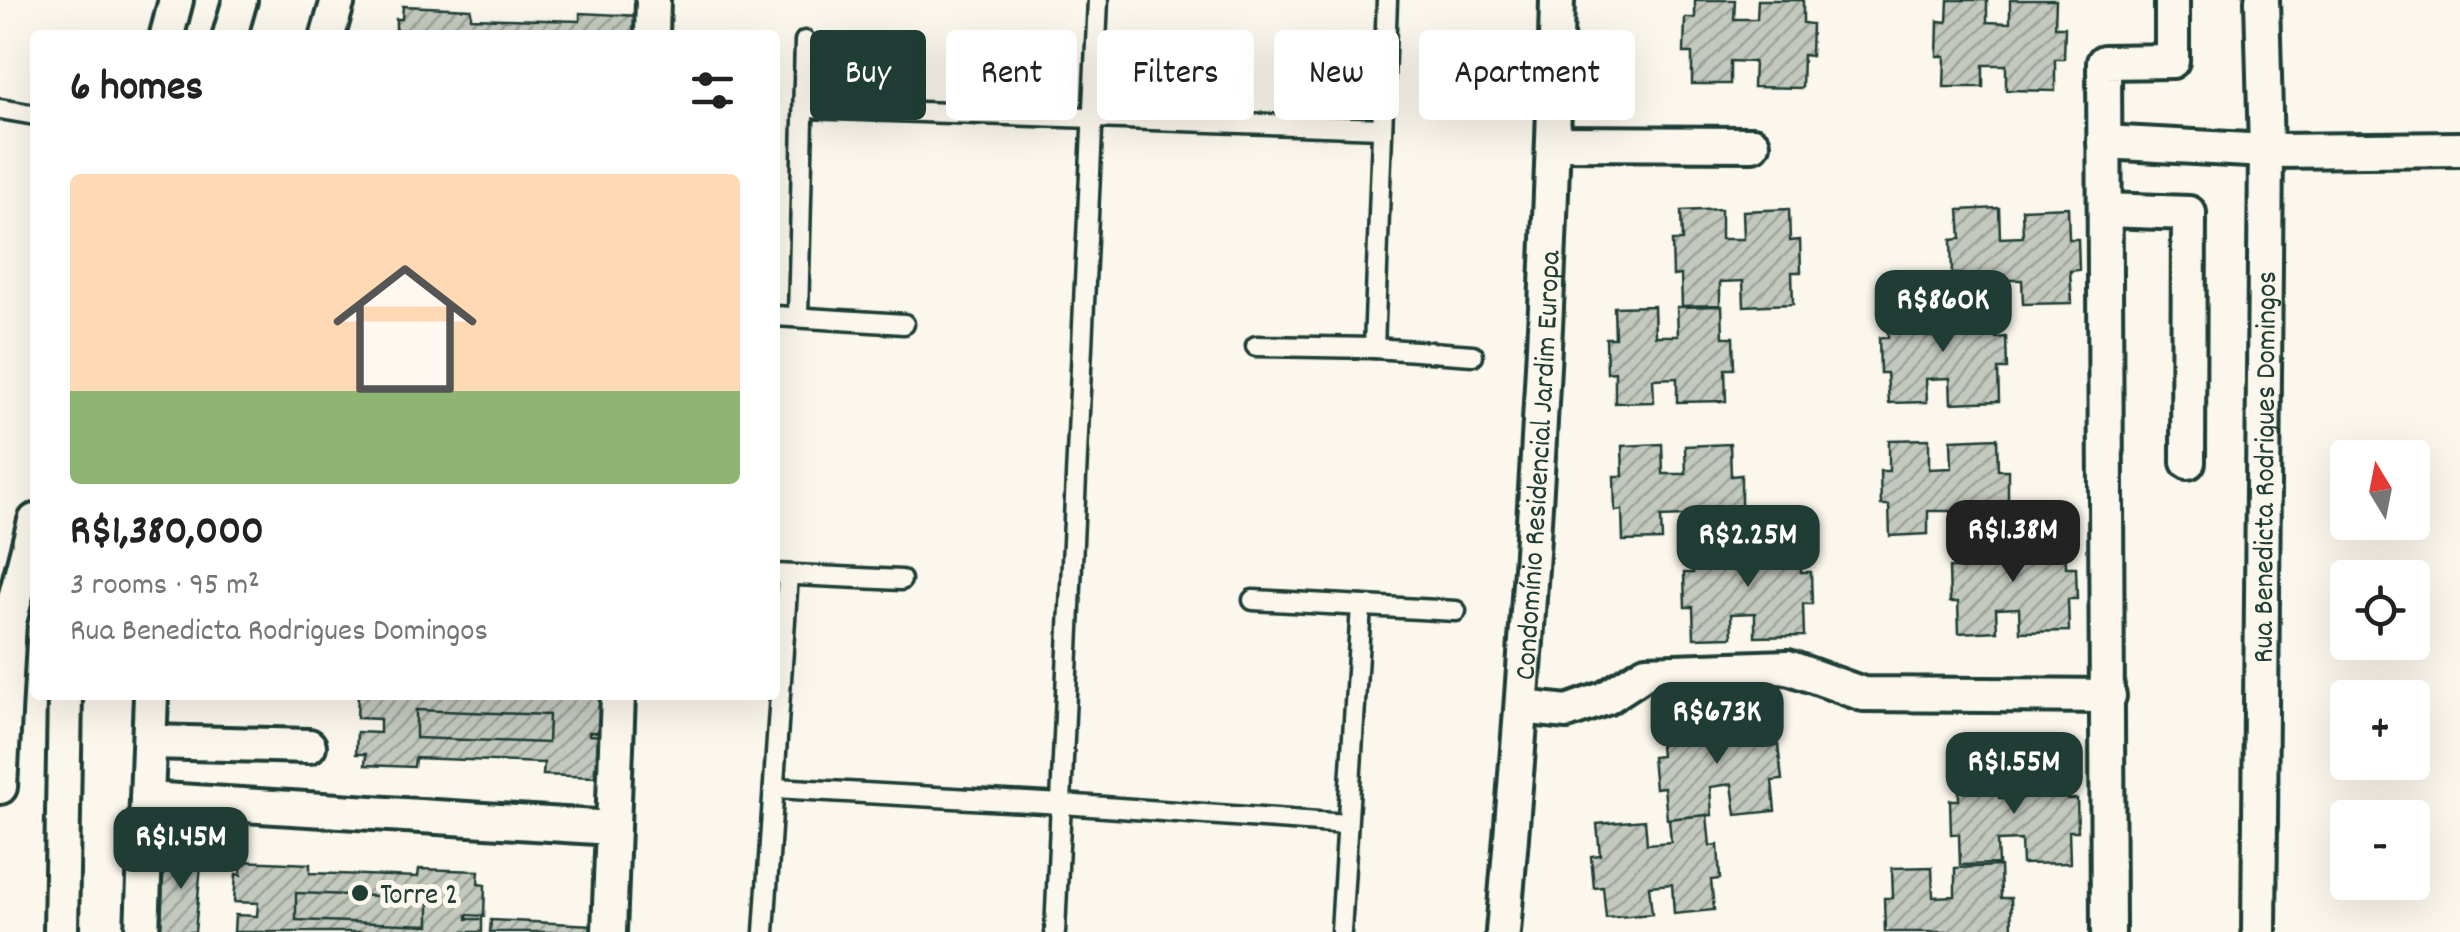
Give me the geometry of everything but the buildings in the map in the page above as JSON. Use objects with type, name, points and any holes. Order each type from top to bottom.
[{"type":"street","points":[[167,30],[176,0]]},
{"type":"street","points":[[231,30],[240,0]]},
{"type":"street","points":[[329,30],[338,0]]},
{"type":"street","points":[[652,30],[653,0]]},
{"type":"street","name":"Condomínio Residencial Jardim Europa","points":[[1503,932],[1522,707],[1554,144],[1557,0]]},
{"type":"street","points":[[2108,932],[2104,62],[2172,61],[2172,0]]},
{"type":"street","name":"Rua Benedicta Rodrigues Domingos","points":[[2260,932],[2266,150],[2262,0]]},
{"type":"street","points":[[2104,142],[2266,150],[2460,149]]},
{"type":"street","points":[[1554,144],[1753,144]]},
{"type":"street","points":[[2104,210],[2189,213],[2188,462]]},
{"type":"street","points":[[0,787],[9,622],[30,540]]},
{"type":"street","points":[[1522,707],[1567,712],[1606,698],[1646,672],[1788,666],[1863,694],[2109,696]]},
{"type":"street","points":[[61,932],[65,700]]},
{"type":"street","points":[[142,932],[151,700]]},
{"type":"street","points":[[608,932],[618,700]]},
{"type":"street","points":[[150,742],[309,746]]},
{"type":"street","points":[[147,800],[612,828]]},
{"type":"lane","points":[[1055,932],[1098,0]]},
{"type":"lane","points":[[1374,348],[1387,0]]},
{"type":"lane","points":[[798,316],[805,41]]},
{"type":"lane","points":[[0,108],[30,114]]},
{"type":"lane","points":[[805,108],[1382,128]]},
{"type":"lane","points":[[780,316],[904,324]]},
{"type":"lane","points":[[1256,346],[1473,355]]},
{"type":"lane","points":[[780,610],[781,575],[901,580]]},
{"type":"lane","points":[[1253,600],[1456,612]]},
{"type":"lane","points":[[1342,932],[1362,606]]},
{"type":"lane","points":[[764,932],[777,700]]},
{"type":"lane","points":[[775,788],[1347,824]]},
{"type":"place","name":"Torre 2","points":[[360,893]]}]
